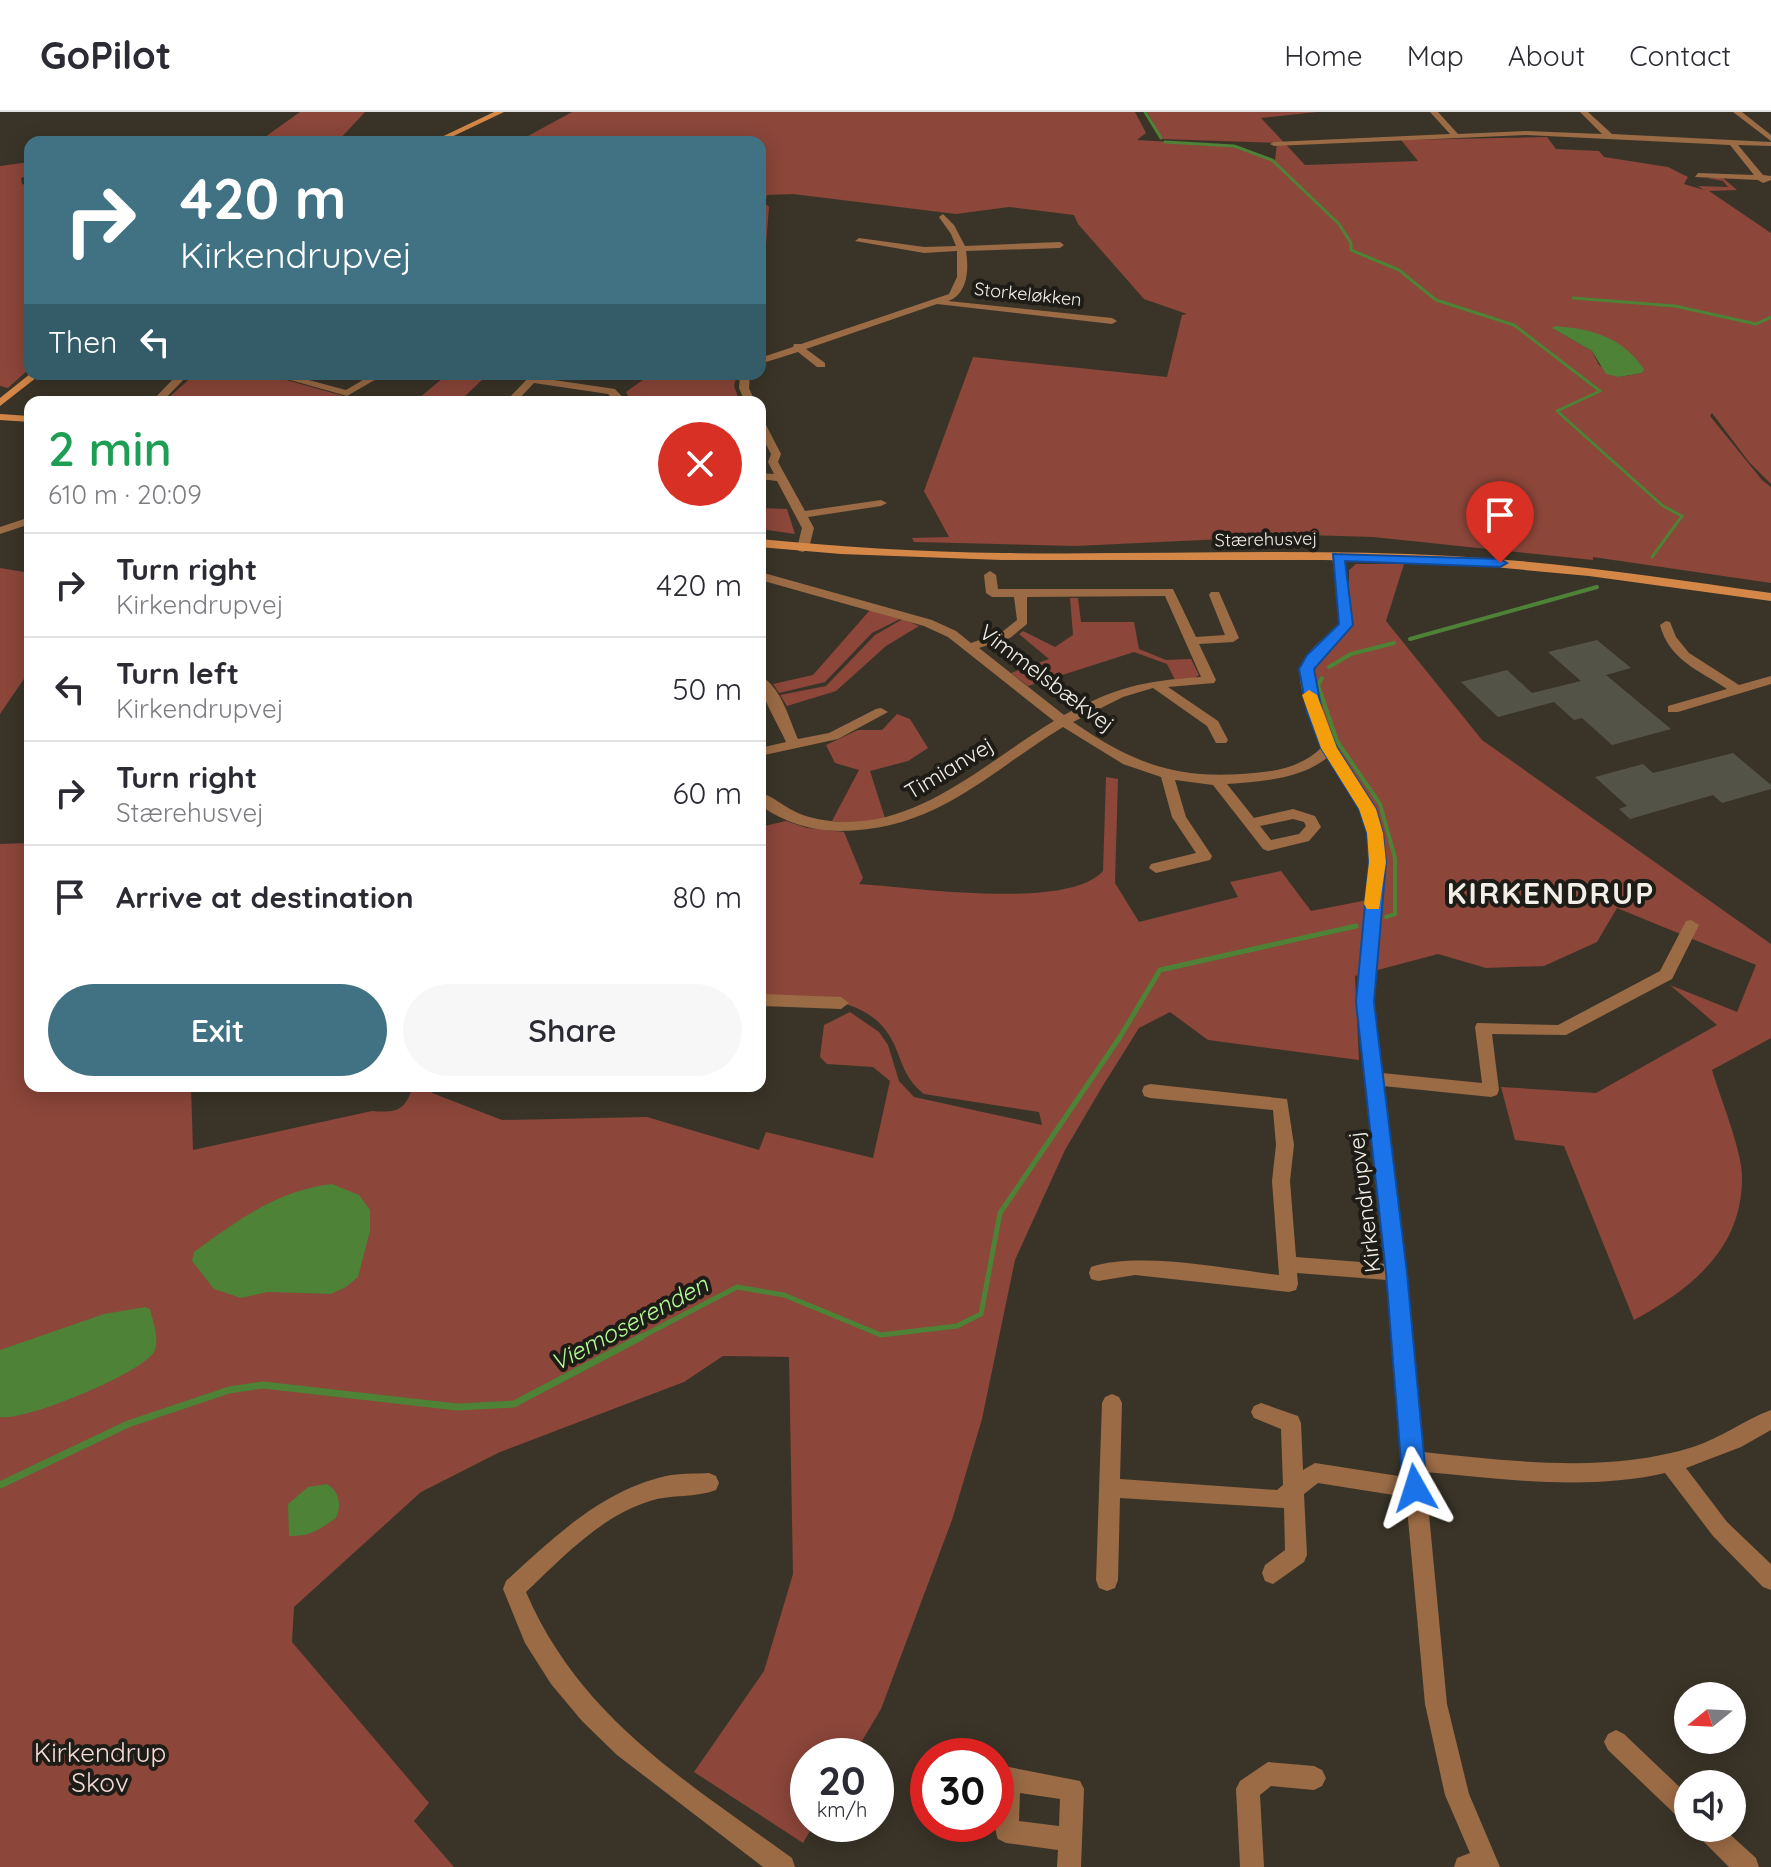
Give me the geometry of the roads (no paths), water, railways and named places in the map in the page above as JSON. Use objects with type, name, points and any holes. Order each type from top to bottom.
[{"type":"street","points":[[448,136],[500,112]]},
{"type":"street","points":[[1434,112],[1454,134]]},
{"type":"street","points":[[1584,112],[1609,136]]},
{"type":"street","points":[[1737,112],[1771,142]]},
{"type":"street","points":[[1274,144],[1454,134],[1771,142]]},
{"type":"street","points":[[1732,142],[1759,178],[1771,188]]},
{"type":"street","points":[[1698,175],[1771,178]]},
{"type":"street","name":"Storkeløkken","points":[[766,359],[953,296],[963,276],[959,234],[943,217]]},
{"type":"street","name":"Storkeløkken","points":[[859,241],[924,250],[1060,245]]},
{"type":"street","name":"Storkeløkken","points":[[939,303],[1112,321]]},
{"type":"street","points":[[797,346],[821,365]]},
{"type":"street","points":[[0,403],[29,380]]},
{"type":"street","points":[[162,396],[178,380]]},
{"type":"street","points":[[294,380],[336,393],[356,389],[370,380]]},
{"type":"street","points":[[516,396],[532,380]]},
{"type":"street","points":[[551,380],[611,391],[616,396]]},
{"type":"street","points":[[0,417],[24,419]]},
{"type":"street","points":[[766,435],[776,454],[773,462],[808,528],[803,548]]},
{"type":"street","points":[[766,477],[782,478]]},
{"type":"street","points":[[801,515],[881,503]]},
{"type":"street","points":[[0,531],[24,522]]},
{"type":"street","name":"Stærehusvej","points":[[766,544],[979,559],[1338,556],[1524,565],[1771,597]]},
{"type":"street","name":"Kirkendrupvej","points":[[1338,556],[1346,625],[1312,658],[1306,669],[1314,712],[1329,748],[1368,809],[1375,833],[1378,862],[1365,1002],[1396,1273],[1436,1704],[1457,1795],[1479,1864]]},
{"type":"street","points":[[990,575],[992,593],[1169,592],[1193,641],[1233,638],[1215,595]]},
{"type":"street","name":"Vimmelsbækvej","points":[[766,578],[928,623],[971,647],[1063,722],[1127,763],[1167,775],[1218,782],[1310,768],[1347,777]]},
{"type":"street","points":[[971,647],[1006,635],[1023,621],[1020,593]]},
{"type":"street","points":[[1666,625],[1668,640],[1691,664],[1720,677],[1737,690]]},
{"type":"street","name":"Timianvej","points":[[766,801],[793,817],[817,825],[848,828],[911,818],[950,799],[1063,722],[1137,687],[1209,680],[1193,641]]},
{"type":"street","points":[[1673,709],[1771,680]]},
{"type":"street","points":[[1157,685],[1213,724],[1221,740]]},
{"type":"street","points":[[766,688],[794,745]]},
{"type":"street","points":[[766,751],[842,733],[881,712]]},
{"type":"street","points":[[1310,768],[1329,748]]},
{"type":"street","points":[[1156,868],[1205,856],[1179,817],[1167,775]]},
{"type":"street","points":[[1218,782],[1250,824]]},
{"type":"street","points":[[1373,1079],[1491,1090],[1483,1027],[1560,1031],[1666,975],[1691,925]]},
{"type":"street","points":[[766,1000],[841,1003]]},
{"type":"street","points":[[1098,1273],[1135,1267],[1289,1284],[1281,1181],[1285,1145],[1281,1104],[1150,1091]]},
{"type":"street","points":[[1287,1264],[1396,1273]]},
{"type":"street","points":[[1107,1580],[1112,1488],[1112,1403]]},
{"type":"street","points":[[1261,1412],[1291,1423],[1296,1555],[1273,1573]]},
{"type":"street","points":[[1412,1461],[1527,1472],[1591,1471],[1669,1462],[1727,1444],[1771,1419]]},
{"type":"street","points":[[1669,1462],[1720,1529],[1771,1579]]},
{"type":"street","points":[[1112,1488],[1280,1500],[1315,1473],[1415,1488]]},
{"type":"street","points":[[709,1483],[666,1486],[634,1497],[572,1536],[514,1589],[525,1623],[564,1682],[604,1731],[783,1867]]},
{"type":"street","points":[[1616,1742],[1674,1798]]},
{"type":"street","points":[[1252,1867],[1248,1789],[1268,1774],[1314,1778]]},
{"type":"street","points":[[1069,1839],[1069,1867]]},
{"type":"street","points":[[1721,1842],[1747,1867]]},
{"type":"waterway","name":"Viemoserenden","points":[[1145,112],[1161,138]]},
{"type":"waterway","name":"Viemoserenden","points":[[1165,142],[1234,146],[1272,160],[1339,224],[1351,243],[1351,250],[1399,270],[1436,300],[1514,325],[1600,391],[1557,411],[1663,506],[1682,516],[1652,557]]},
{"type":"waterway","points":[[1573,298],[1675,306],[1756,324],[1771,317]]},
{"type":"waterway","name":"Viemoserenden","points":[[1410,639],[1597,587]]},
{"type":"waterway","name":"Viemoserenden","points":[[1329,667],[1351,654],[1394,643]]},
{"type":"waterway","name":"Viemoserenden","points":[[1322,678],[1318,685],[1337,741],[1380,804],[1395,858],[1395,914],[1386,917]]},
{"type":"waterway","name":"Viemoserenden","points":[[637,1339],[737,1287],[784,1295],[881,1335],[957,1326],[981,1314],[1000,1213],[1120,1037],[1160,970],[1356,926]]},
{"type":"waterway","name":"Viemoserenden","points":[[0,1485],[128,1424],[229,1390],[263,1385],[457,1407],[514,1404],[641,1337]]},
{"type":"district","name":"KIRKENDRUP","points":[[1551,893]]},
{"type":"park label","name":"Kirkendrup Skov","points":[[100,1767]]}]
